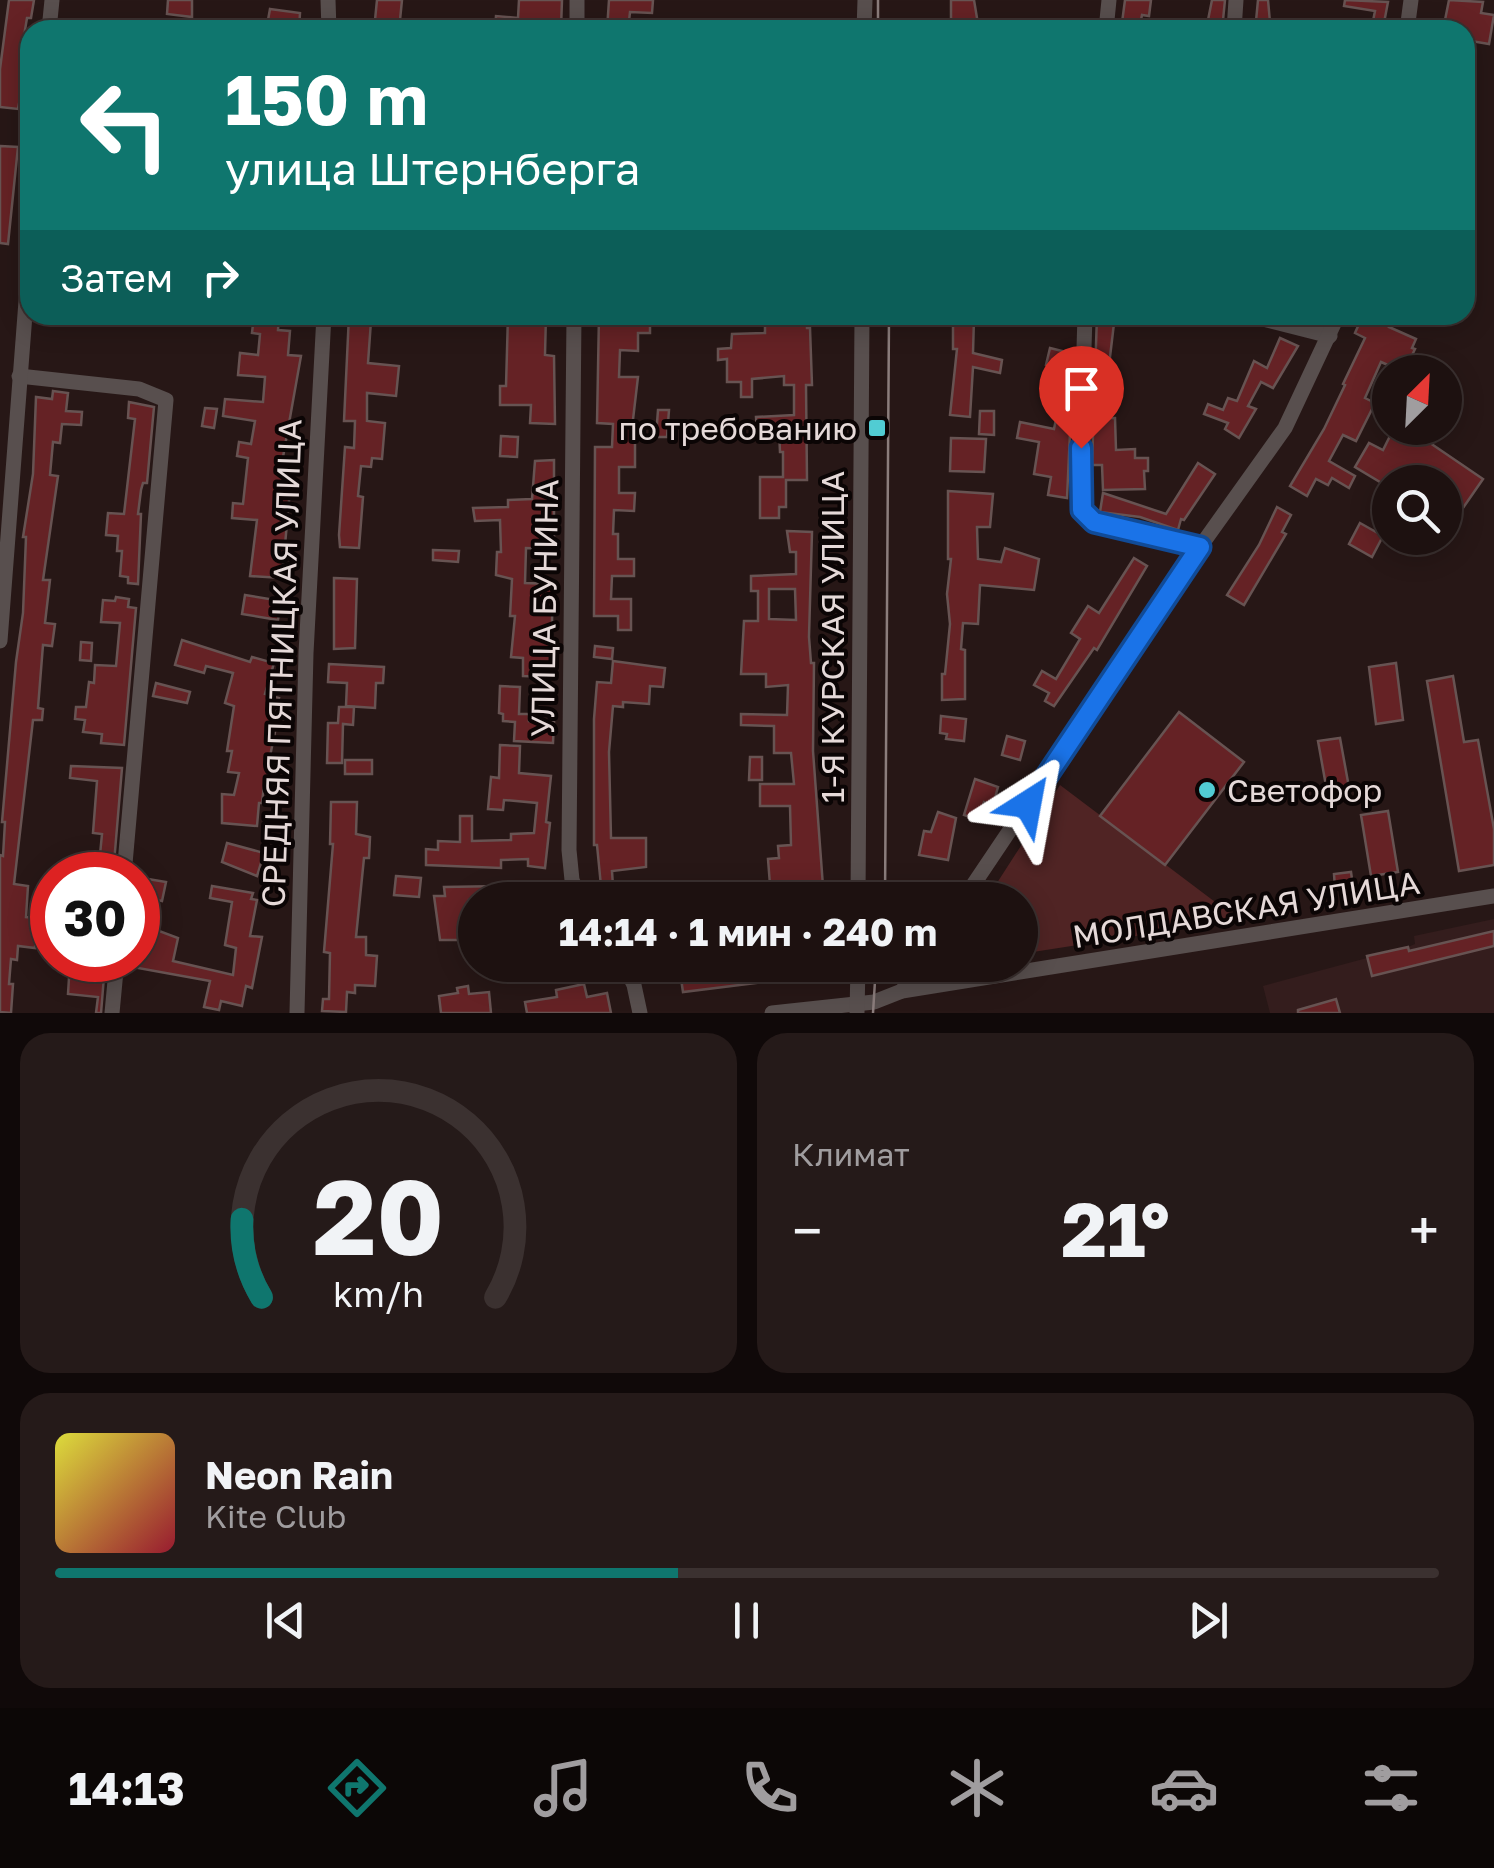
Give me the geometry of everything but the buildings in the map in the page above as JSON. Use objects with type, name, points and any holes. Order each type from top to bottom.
[{"type":"street","points":[[0,642],[23,325]]},
{"type":"street","name":"СРЕДНЯЯ ПЯТНИЦКАЯ УЛИЦА","points":[[296,1013],[306,653],[323,325]]},
{"type":"street","name":"УЛИЦА БУНИНА","points":[[573,882],[569,850],[574,325]]},
{"type":"street","name":"1-Я КУРСКАЯ УЛИЦА","points":[[858,882],[862,325]]},
{"type":"street","points":[[1085,325],[1082,510],[1094,522],[1200,547]]},
{"type":"street","points":[[1287,325],[1330,336]]},
{"type":"street","points":[[975,882],[1200,547],[1285,428],[1334,325]]},
{"type":"street","points":[[19,376],[139,389],[166,400],[126,852]]},
{"type":"street","name":"МОЛДАВСКАЯ УЛИЦА","points":[[772,1013],[858,1008],[902,991],[1494,896]]},
{"type":"street","points":[[112,1013],[115,982]]},
{"type":"street","points":[[632,982],[640,1013]]},
{"type":"street","points":[[858,982],[858,1008]]},
{"type":"street","points":[[902,991],[908,982]]},
{"type":"shaded area","points":[[1060,785],[1239,920],[1038,951],[1038,882],[998,882]]},
{"type":"shaded area","points":[[1494,919],[1494,1013],[1270,1013],[1263,986],[1408,947],[1415,944],[1414,936]]},
{"type":"tram line","points":[[878,0],[878,20]]},
{"type":"tram line","points":[[885,882],[889,325]]},
{"type":"tram line","points":[[873,1013],[875,982]]},
{"type":"place","name":"по требованию","points":[[877,428]]},
{"type":"place","name":"Светофор","points":[[1207,790]]},
{"type":"route","points":[[1028,804],[1200,547],[1094,522],[1082,510],[1081,448]]}]
